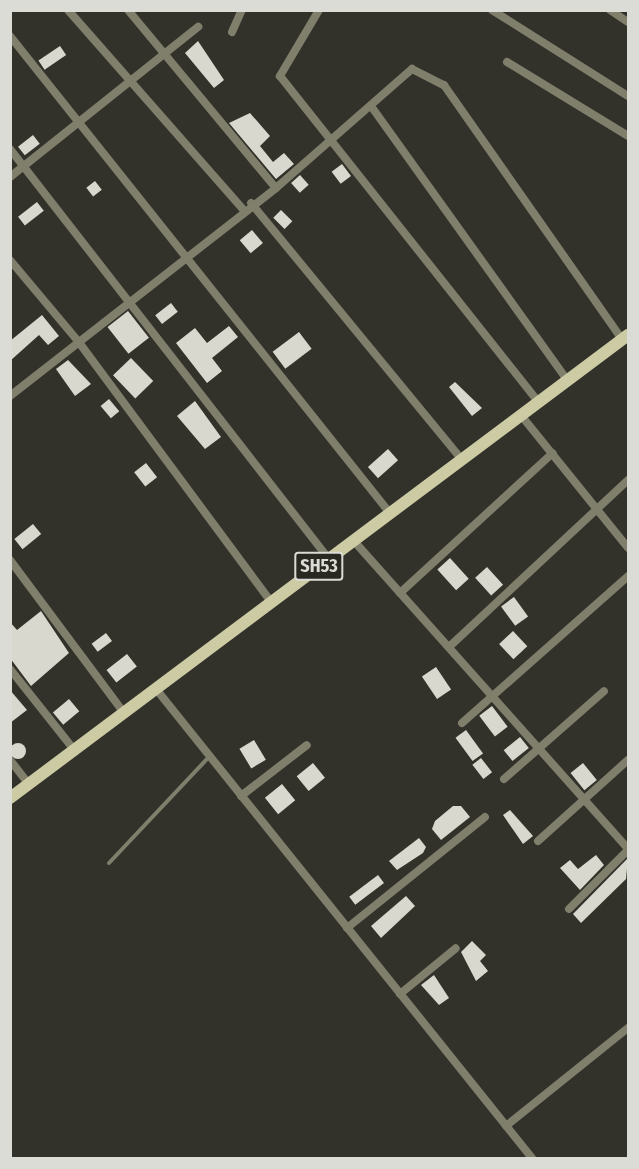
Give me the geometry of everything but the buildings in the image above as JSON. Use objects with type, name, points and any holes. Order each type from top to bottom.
[{"type":"main road","name":"SH53","points":[[10,798],[625,337]]},
{"type":"street","points":[[68,10],[244,210]]},
{"type":"street","points":[[128,10],[276,188]]},
{"type":"street","points":[[232,32],[242,10]]},
{"type":"street","points":[[319,10],[280,76],[335,138],[538,401]]},
{"type":"street","points":[[492,10],[628,96]]},
{"type":"street","points":[[610,10],[628,22]]},
{"type":"street","points":[[10,177],[25,168],[77,120],[198,27]]},
{"type":"street","points":[[10,36],[187,255],[389,513]]},
{"type":"street","points":[[507,62],[628,136]]},
{"type":"street","points":[[10,396],[126,301],[244,210],[251,202],[276,188],[412,69],[444,85],[625,337]]},
{"type":"street","points":[[371,106],[567,380]]},
{"type":"street","points":[[10,149],[328,558]]},
{"type":"street","points":[[251,202],[461,459]]},
{"type":"street","points":[[10,260],[78,341],[271,602]]},
{"type":"street","points":[[520,414],[598,507],[628,548]]},
{"type":"street","points":[[400,593],[553,453]]},
{"type":"street","points":[[449,647],[628,480]]},
{"type":"street","points":[[353,540],[628,850],[569,909]]},
{"type":"street","points":[[10,560],[124,712]]},
{"type":"street","points":[[462,723],[628,576]]},
{"type":"street","points":[[10,669],[75,751]]},
{"type":"street","points":[[156,689],[532,1158]]},
{"type":"street","points":[[504,779],[604,691]]},
{"type":"street","points":[[241,796],[307,745]]},
{"type":"street","points":[[10,760],[29,784]]},
{"type":"street","points":[[538,841],[628,760]]},
{"type":"street","points":[[347,928],[485,817]]},
{"type":"street","points":[[400,994],[456,948]]},
{"type":"street","points":[[506,1126],[628,1028]]},
{"type":"lane","points":[[109,863],[210,756]]}]
